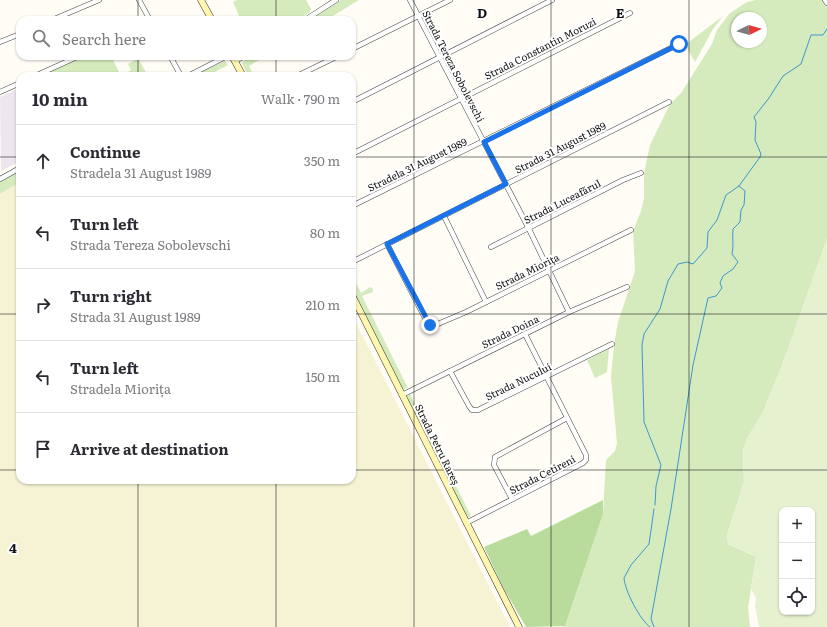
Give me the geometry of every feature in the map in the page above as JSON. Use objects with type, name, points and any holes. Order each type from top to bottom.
[{"type":"main road","points":[[201,0],[210,16]]},
{"type":"main road","points":[[235,60],[241,72]]},
{"type":"main road","name":"Strada Petru Rareș","points":[[356,303],[505,602],[519,627]]},
{"type":"street","points":[[61,16],[99,0]]},
{"type":"street","points":[[139,0],[148,16]]},
{"type":"street","points":[[311,16],[336,0]]},
{"type":"street","name":"Strada Tereza Sobolevschi","points":[[410,0],[506,184],[569,312]]},
{"type":"street","points":[[356,47],[450,0]]},
{"type":"street","points":[[356,100],[552,0]]},
{"type":"street","name":"Strada Constantin Moruzi","points":[[356,152],[630,13]]},
{"type":"street","points":[[0,42],[16,36]]},
{"type":"street","name":"Stradela 31 August 1989","points":[[356,204],[484,142],[683,42]]},
{"type":"street","points":[[44,72],[70,60]]},
{"type":"street","points":[[172,60],[179,72]]},
{"type":"street","points":[[196,72],[219,60]]},
{"type":"street","points":[[305,72],[330,60]]},
{"type":"street","points":[[0,92],[16,85]]},
{"type":"street","name":"Strada 31 August 1989","points":[[356,260],[669,102]]},
{"type":"street","points":[[0,179],[16,170]]},
{"type":"street","name":"Strada Luceafărul","points":[[491,247],[623,180],[641,173]]},
{"type":"street","points":[[444,216],[486,302]]},
{"type":"street","name":"Strada Miorița","points":[[387,244],[426,320],[431,326],[445,322],[631,230]]},
{"type":"street","name":"Strada Doina","points":[[402,395],[569,312],[627,287]]},
{"type":"street","name":"Strada Cetireni","points":[[466,523],[586,461],[586,455],[525,334]]},
{"type":"street","name":"Strada Nucului","points":[[450,371],[468,406],[472,410],[476,411],[612,344]]},
{"type":"street","points":[[512,500],[494,464],[495,457],[567,418]]},
{"type":"shaded area","points":[[16,90],[16,163],[1,171],[0,97]]},
{"type":"shaded area","points":[[16,184],[16,484],[356,484],[356,323],[510,627],[0,627],[0,194]]},
{"type":"green space","points":[[237,0],[306,0],[311,9],[310,12],[304,16],[239,16],[233,2]]},
{"type":"green space","points":[[341,0],[359,0],[333,16],[315,16]]},
{"type":"green space","points":[[756,0],[822,0],[827,8],[827,239],[783,363],[763,412],[748,437],[743,451],[744,482],[727,535],[728,544],[756,557],[748,608],[750,627],[562,627],[565,626],[603,514],[606,460],[615,451],[617,443],[611,377],[614,345],[618,322],[635,271],[633,231],[641,211],[644,198],[644,173],[650,145],[670,104],[681,93],[712,44],[717,30],[730,13],[731,48],[767,48],[767,12],[732,12],[747,2]]},
{"type":"green space","points":[[723,16],[713,29],[695,62],[685,45]]},
{"type":"green space","points":[[76,60],[113,60],[119,72],[52,72]]},
{"type":"green space","points":[[135,60],[139,60],[146,72],[128,72],[131,70],[128,64]]},
{"type":"green space","points":[[245,60],[259,60],[249,66],[252,72],[246,72],[242,63]]},
{"type":"green space","points":[[225,61],[228,65],[215,72],[202,72]]},
{"type":"green space","points":[[16,173],[16,184],[0,194],[0,182]]},
{"type":"green space","points":[[827,239],[827,627],[759,627],[755,606],[756,598],[751,589],[756,557],[728,544],[727,535],[744,482],[743,451],[748,437],[763,412],[783,363]]},
{"type":"green space","points":[[356,283],[361,293],[370,287],[373,289],[373,292],[362,296],[408,388],[403,389],[356,296]]},
{"type":"green space","points":[[609,349],[607,372],[595,378],[587,360]]},
{"type":"green space","points":[[410,394],[471,516],[470,517],[467,517],[407,397]]},
{"type":"green space","points":[[603,500],[603,514],[565,626],[526,627],[503,587],[484,547],[527,529],[531,536]]},
{"type":"waterway","points":[[655,505],[656,486],[661,465],[644,422],[642,345],[644,334],[660,309],[668,281],[678,264],[687,262],[693,264],[707,248],[708,232],[717,220],[726,195],[739,186],[760,157],[761,154],[755,140],[756,122],[754,117],[769,98],[783,76],[801,64],[811,35],[823,35],[827,29]]},
{"type":"waterway","points":[[654,627],[651,619],[671,509],[693,365],[708,298],[716,296],[722,288],[720,283],[723,276],[733,269],[738,262],[732,254],[733,229],[740,222],[741,210],[744,205],[745,191],[739,186]]},
{"type":"waterway","points":[[650,627],[634,605],[627,590],[624,578],[631,565],[649,544],[654,509]]},
{"type":"route","points":[[430,325],[387,244],[506,184],[484,142],[541,112],[679,44]]}]
